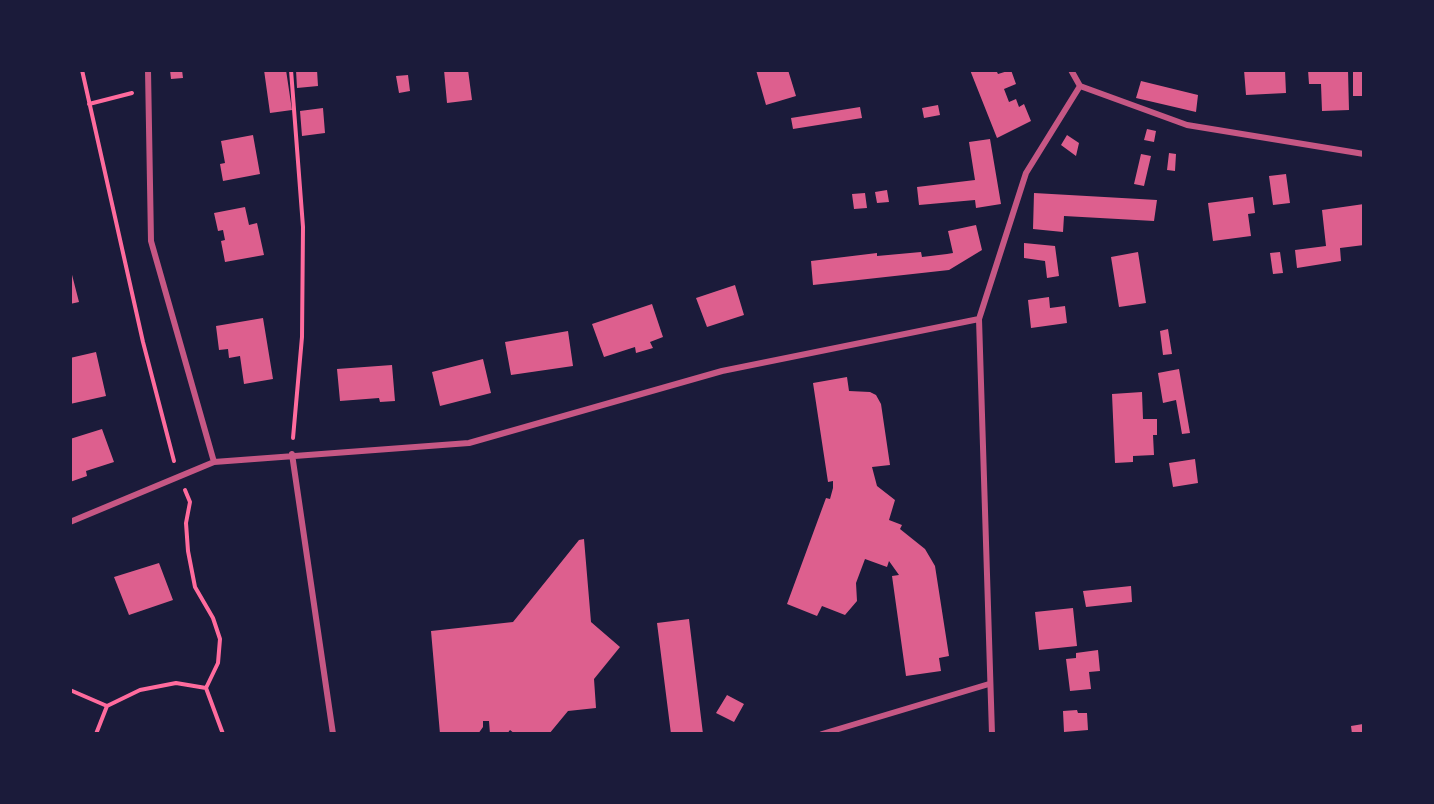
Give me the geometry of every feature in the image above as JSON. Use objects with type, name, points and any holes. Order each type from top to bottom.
[{"type":"street","points":[[148,70],[151,241],[214,462]]},
{"type":"street","points":[[1071,70],[1080,86],[1187,124],[1364,154]]},
{"type":"street","points":[[992,734],[979,319],[1026,173],[1080,86]]},
{"type":"street","points":[[70,522],[214,462],[292,454],[469,443],[722,371],[979,319]]},
{"type":"street","points":[[292,454],[333,734]]},
{"type":"street","points":[[822,734],[989,684]]},
{"type":"path","points":[[82,70],[143,342],[179,477],[190,502],[186,523],[188,551],[195,587],[213,618],[220,639],[218,663],[206,688],[224,734]]},
{"type":"path","points":[[291,70],[303,226],[302,337],[292,454]]},
{"type":"path","points":[[89,104],[139,92]]},
{"type":"path","points":[[96,734],[107,706],[140,690],[176,683],[206,688]]},
{"type":"path","points":[[70,690],[107,706]]},
{"type":"building","points":[[170,70],[182,70],[183,78],[171,79]]},
{"type":"building","points":[[264,70],[286,70],[292,110],[270,113]]},
{"type":"building","points":[[296,70],[317,70],[318,86],[297,88]]},
{"type":"building","points":[[444,70],[468,70],[472,100],[447,103]]},
{"type":"building","points":[[756,70],[788,70],[796,96],[766,105]]},
{"type":"building","points":[[970,70],[996,70],[998,74],[1011,70],[1016,84],[1004,89],[1009,102],[1016,99],[1019,107],[1024,104],[1031,121],[997,138]]},
{"type":"building","points":[[1244,70],[1285,70],[1286,93],[1246,95]]},
{"type":"building","points":[[1308,70],[1348,70],[1349,110],[1322,111],[1321,84],[1309,84]]},
{"type":"building","points":[[1353,70],[1364,70],[1364,96],[1353,96]]},
{"type":"building","points":[[408,75],[410,91],[399,93],[396,76]]},
{"type":"building","points":[[1141,81],[1198,95],[1196,112],[1136,98]]},
{"type":"building","points":[[938,105],[940,115],[924,118],[922,108]]},
{"type":"building","points":[[860,107],[862,118],[793,129],[791,118]]},
{"type":"building","points":[[323,108],[325,133],[302,136],[300,111]]},
{"type":"building","points":[[1147,129],[1156,131],[1154,142],[1144,140]]},
{"type":"building","points":[[253,135],[260,174],[223,181],[220,164],[225,163],[221,141]]},
{"type":"building","points":[[1067,135],[1079,143],[1076,156],[1061,145]]},
{"type":"building","points":[[990,139],[1001,204],[976,208],[975,200],[919,205],[917,187],[975,180],[969,142]]},
{"type":"building","points":[[1169,153],[1176,154],[1175,171],[1167,170]]},
{"type":"building","points":[[1141,154],[1151,156],[1144,186],[1134,184]]},
{"type":"building","points":[[1286,174],[1290,203],[1273,205],[1269,176]]},
{"type":"building","points":[[887,190],[889,202],[877,203],[875,192]]},
{"type":"building","points":[[865,193],[867,208],[854,209],[852,194]]},
{"type":"building","points":[[1034,193],[1157,200],[1154,221],[1064,216],[1063,232],[1033,229]]},
{"type":"building","points":[[1253,197],[1255,213],[1248,214],[1251,236],[1213,241],[1208,203]]},
{"type":"building","points":[[1364,204],[1364,245],[1340,248],[1341,261],[1297,268],[1295,250],[1326,246],[1322,210]]},
{"type":"building","points":[[245,207],[249,225],[257,223],[264,255],[225,262],[221,241],[225,240],[223,230],[218,231],[214,213]]},
{"type":"building","points":[[976,225],[982,250],[949,270],[813,285],[811,261],[877,253],[877,256],[921,252],[922,257],[953,253],[948,231]]},
{"type":"building","points":[[1024,243],[1055,246],[1059,276],[1047,278],[1045,261],[1024,258]]},
{"type":"building","points":[[1138,252],[1146,303],[1119,307],[1111,257]]},
{"type":"building","points":[[1280,252],[1283,273],[1273,274],[1270,253]]},
{"type":"building","points":[[70,267],[79,302],[70,304]]},
{"type":"building","points":[[735,285],[744,315],[707,327],[696,298]]},
{"type":"building","points":[[1049,297],[1050,308],[1065,306],[1067,323],[1031,328],[1028,300]]},
{"type":"building","points":[[652,304],[663,337],[650,342],[653,348],[636,353],[635,347],[604,357],[592,324]]},
{"type":"building","points":[[263,318],[273,379],[244,384],[240,356],[229,358],[228,349],[219,350],[216,326]]},
{"type":"building","points":[[1168,329],[1172,354],[1163,355],[1160,331]]},
{"type":"building","points":[[568,331],[573,366],[511,375],[505,342]]},
{"type":"building","points":[[96,352],[106,396],[70,404],[70,358]]},
{"type":"building","points":[[483,359],[491,393],[440,406],[432,372]]},
{"type":"building","points":[[392,365],[395,401],[380,402],[379,398],[340,401],[337,369]]},
{"type":"building","points":[[1179,369],[1190,433],[1182,434],[1176,400],[1163,403],[1158,373]]},
{"type":"building","points":[[847,377],[849,391],[870,392],[876,395],[881,404],[890,465],[872,467],[877,486],[895,500],[889,520],[902,525],[900,529],[925,549],[935,566],[949,656],[939,658],[941,671],[906,676],[892,576],[899,575],[889,561],[887,567],[865,559],[856,583],[857,601],[845,615],[822,606],[817,616],[787,604],[826,498],[830,499],[833,488],[833,481],[828,482],[813,383]]},
{"type":"building","points":[[1142,392],[1143,419],[1157,419],[1157,435],[1153,435],[1154,455],[1133,456],[1133,462],[1115,463],[1112,394]]},
{"type":"building","points":[[102,429],[114,462],[86,471],[87,476],[70,482],[70,439]]},
{"type":"building","points":[[1195,459],[1198,483],[1173,487],[1169,463]]},
{"type":"building","points":[[584,539],[591,622],[620,647],[594,679],[596,708],[568,711],[549,734],[515,734],[510,730],[507,734],[490,734],[489,721],[483,721],[483,727],[478,734],[440,734],[431,631],[513,622],[579,540]]},
{"type":"building","points":[[159,563],[173,600],[129,615],[114,577]]},
{"type":"building","points":[[1131,586],[1132,602],[1086,607],[1083,591]]},
{"type":"building","points":[[1073,608],[1077,646],[1039,650],[1035,612]]},
{"type":"building","points":[[689,619],[703,734],[671,734],[657,623]]},
{"type":"building","points":[[1098,650],[1100,671],[1089,672],[1091,689],[1070,691],[1066,659],[1076,658],[1076,653]]},
{"type":"building","points":[[727,695],[744,704],[734,722],[716,713]]},
{"type":"building","points":[[1077,710],[1078,713],[1087,713],[1088,730],[1064,732],[1063,711]]},
{"type":"building","points":[[1363,724],[1364,734],[1352,734],[1351,726]]}]
